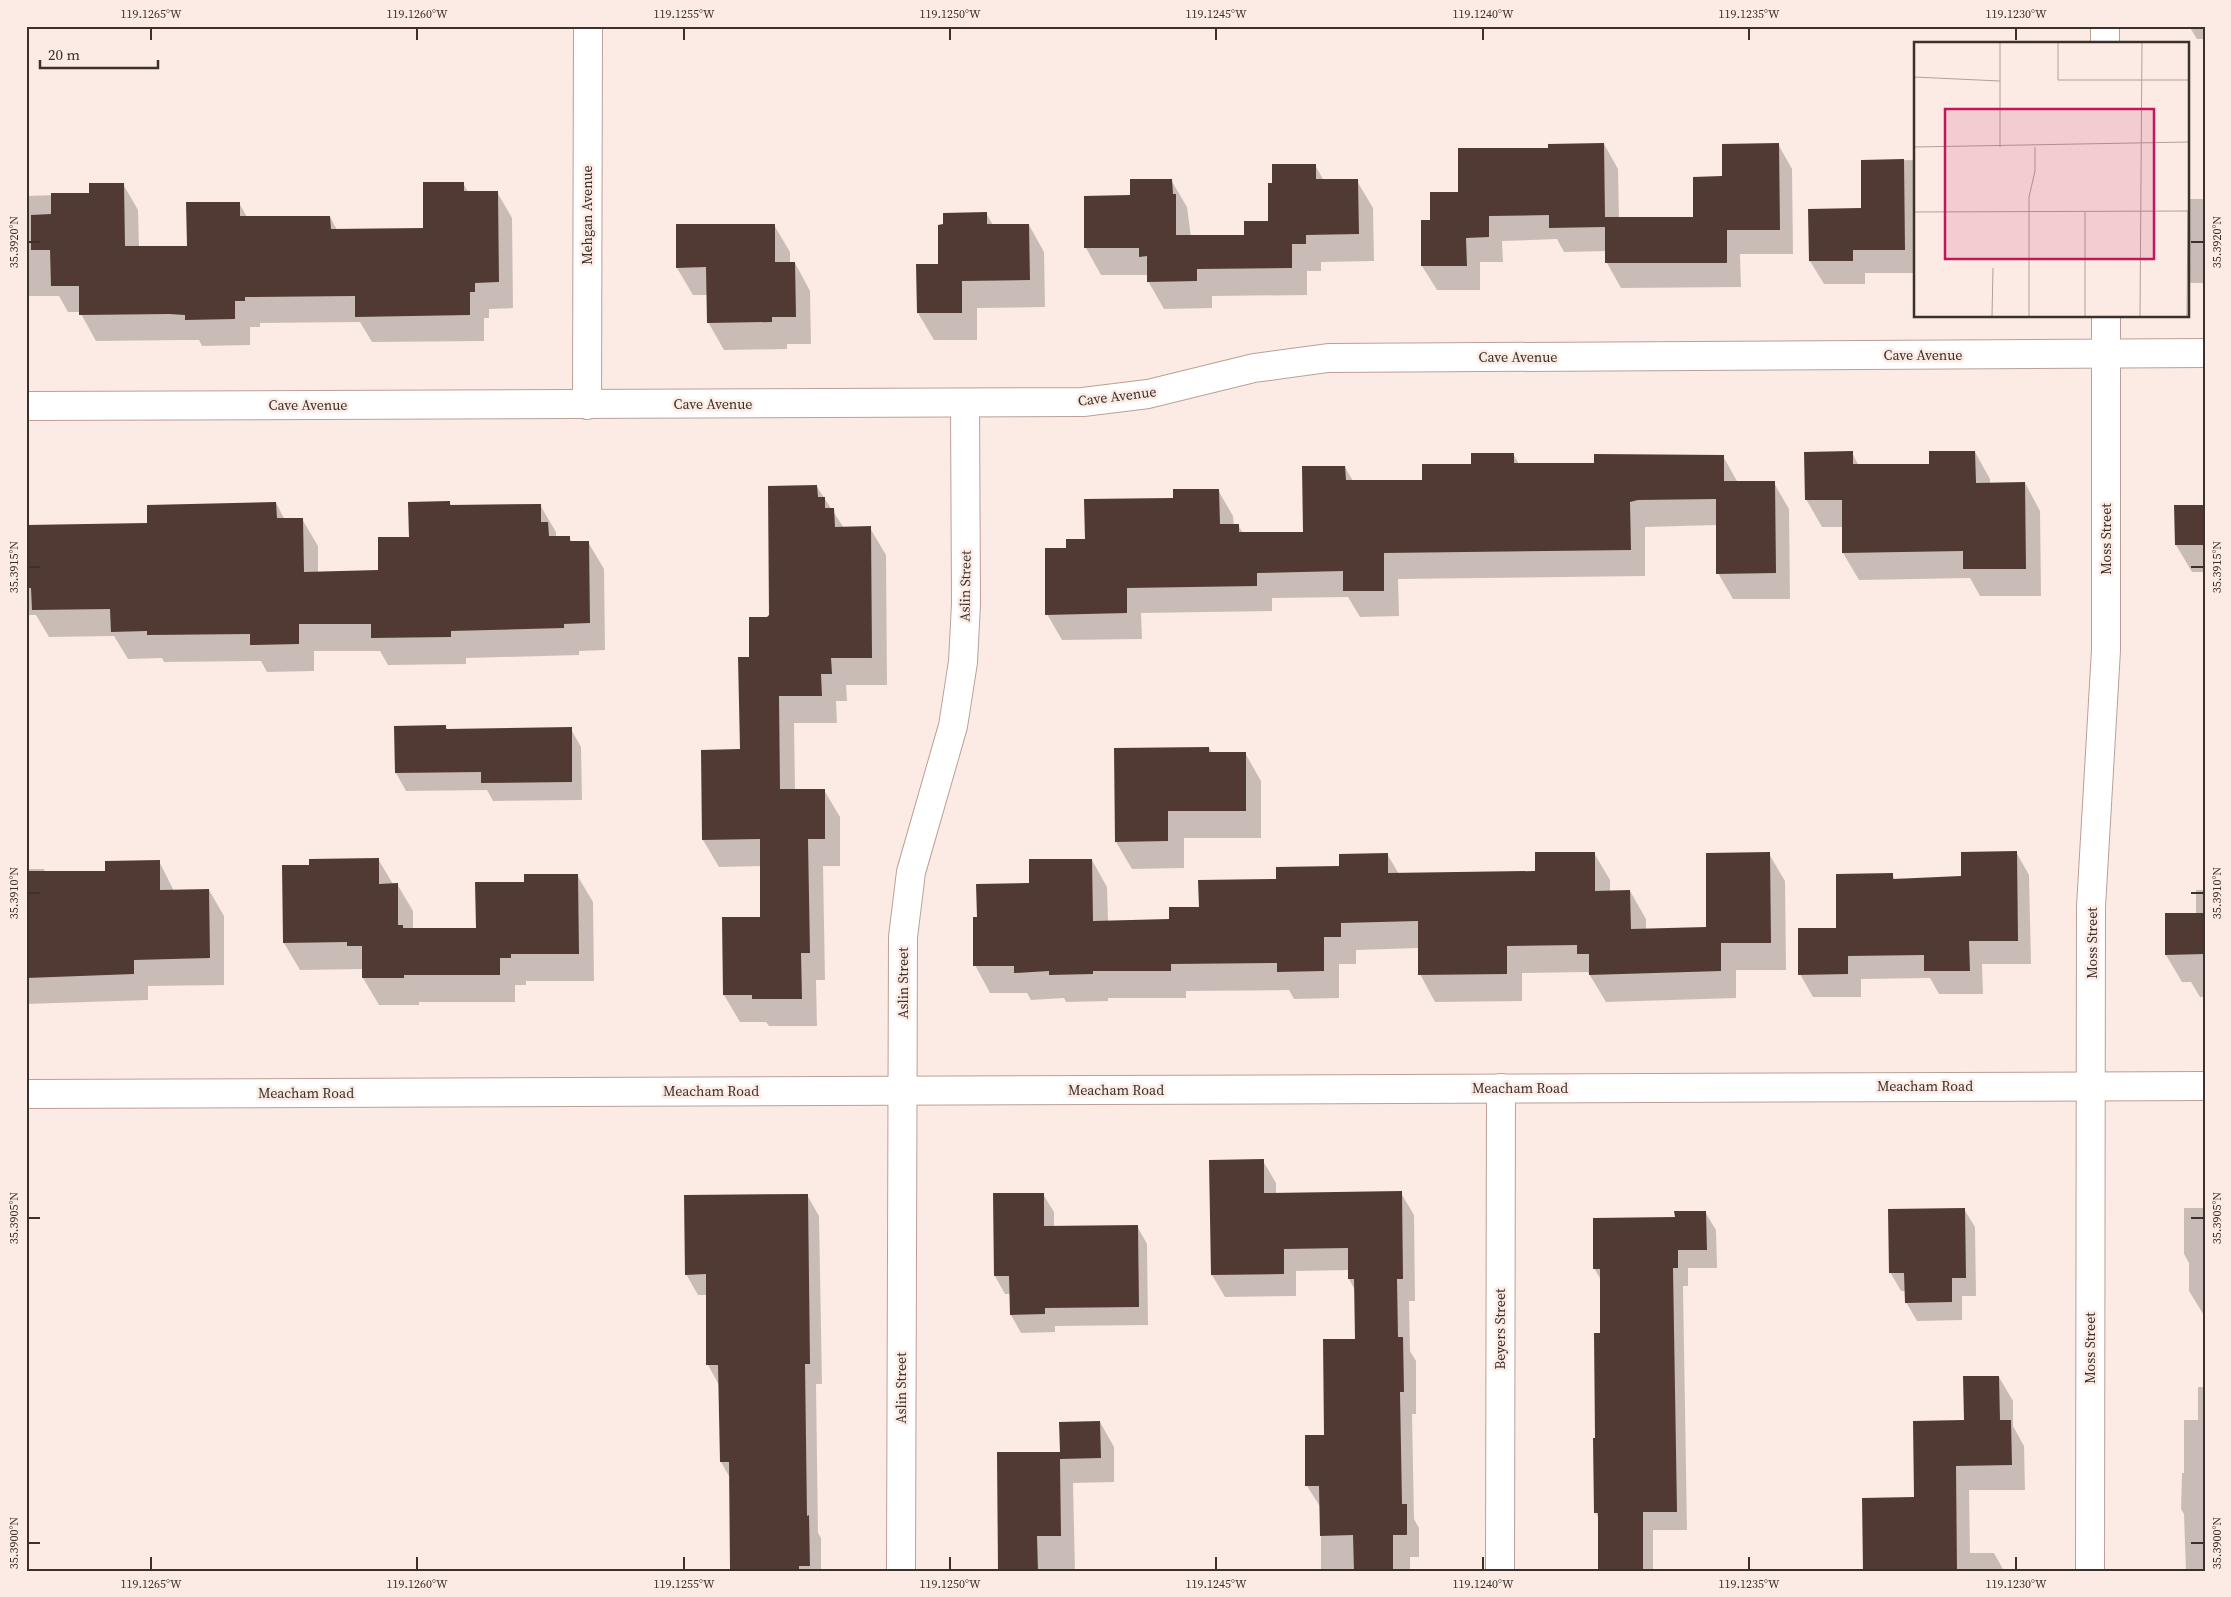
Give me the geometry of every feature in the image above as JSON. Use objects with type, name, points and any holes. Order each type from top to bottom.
[{"type":"street","name":"Mehgan Avenue","points":[[586,405],[588,26]]},
{"type":"street","points":[[2105,26],[2105,42]]},
{"type":"street","name":"Moss Street","points":[[2090,1571],[2092,907],[2106,650],[2106,318]]},
{"type":"street","name":"Cave Avenue","points":[[26,406],[1083,402],[1148,394],[1254,368],[1328,358],[2205,354]]},
{"type":"street","name":"Aslin Street","points":[[901,1571],[903,937],[911,872],[953,726],[963,662],[966,604],[965,403]]},
{"type":"street","name":"Meacham Road","points":[[26,1094],[2205,1086]]},
{"type":"street","name":"Beyers Street","points":[[1500,1571],[1501,1088]]},
{"type":"building","points":[[1604,143],[1605,217],[1693,217],[1693,177],[1722,176],[1722,144],[1779,143],[1780,230],[1727,230],[1727,263],[1605,263],[1605,227],[1549,228],[1549,215],[1489,216],[1489,237],[1466,238],[1467,266],[1421,266],[1421,220],[1430,220],[1430,192],[1458,192],[1458,148],[1548,148],[1548,144]]},
{"type":"building","points":[[1904,159],[1905,250],[1853,250],[1853,261],[1809,261],[1808,209],[1861,208],[1861,160]]},
{"type":"building","points":[[1272,164],[1316,164],[1316,179],[1358,179],[1359,234],[1306,235],[1306,244],[1292,244],[1292,268],[1197,269],[1197,281],[1147,282],[1147,256],[1139,257],[1139,248],[1084,248],[1084,196],[1130,195],[1130,179],[1172,179],[1173,194],[1176,194],[1176,235],[1244,235],[1244,221],[1268,221],[1268,183],[1272,183]]},
{"type":"building","points":[[423,182],[464,182],[464,191],[498,191],[499,282],[475,283],[475,292],[470,292],[470,315],[355,317],[355,296],[245,297],[245,301],[235,301],[235,319],[185,320],[185,315],[169,314],[79,315],[79,286],[51,286],[50,250],[31,250],[31,215],[51,214],[51,193],[89,193],[89,183],[124,183],[125,246],[187,246],[186,202],[240,202],[240,216],[330,216],[331,229],[423,228]]},
{"type":"building","points":[[987,212],[987,224],[1029,224],[1030,280],[962,281],[962,313],[917,313],[916,264],[938,264],[938,225],[943,224],[943,213]]},
{"type":"building","points":[[676,224],[775,224],[775,262],[795,262],[796,317],[772,317],[772,322],[707,323],[706,267],[676,268]]},
{"type":"building","points":[[1853,451],[1853,464],[1929,464],[1929,451],[1975,451],[1976,483],[2025,482],[2026,569],[1963,569],[1963,551],[1842,553],[1842,500],[1805,500],[1804,452]]},
{"type":"building","points":[[1471,453],[1514,453],[1514,463],[1594,463],[1594,454],[1724,455],[1724,481],[1775,481],[1776,573],[1716,574],[1716,499],[1638,500],[1630,502],[1631,550],[1384,553],[1384,591],[1343,591],[1343,571],[1257,573],[1257,586],[1127,588],[1127,613],[1045,615],[1045,548],[1066,548],[1066,539],[1085,539],[1084,499],[1173,498],[1173,489],[1219,489],[1220,524],[1239,524],[1239,532],[1303,532],[1302,466],[1345,466],[1346,480],[1422,480],[1422,464],[1471,464]]},
{"type":"building","points":[[817,485],[818,497],[825,497],[825,508],[834,508],[835,527],[871,526],[872,658],[831,658],[832,674],[821,674],[822,696],[779,696],[780,789],[825,789],[825,839],[808,839],[810,953],[801,953],[802,999],[752,999],[752,995],[723,995],[722,917],[760,917],[760,839],[702,840],[701,750],[740,749],[738,657],[749,657],[749,617],[767,617],[769,615],[768,486]]},
{"type":"building","points":[[450,501],[450,505],[541,504],[541,522],[548,522],[549,536],[570,536],[570,541],[589,541],[590,623],[564,624],[564,628],[451,631],[451,637],[371,638],[371,624],[299,624],[299,644],[250,645],[250,634],[147,635],[147,631],[111,632],[110,609],[32,610],[31,588],[26,588],[26,525],[147,523],[147,505],[276,502],[277,518],[303,518],[304,572],[378,570],[378,537],[409,537],[408,502]]},
{"type":"building","points":[[2174,505],[2205,505],[2205,545],[2175,545]]},
{"type":"building","points":[[446,725],[446,729],[572,727],[572,782],[481,783],[481,772],[395,773],[394,726]]},
{"type":"building","points":[[1209,747],[1209,752],[1246,752],[1246,811],[1168,811],[1168,841],[1115,842],[1114,748]]},
{"type":"building","points":[[2017,851],[2018,941],[1969,941],[1970,971],[1924,971],[1924,955],[1848,956],[1848,974],[1798,975],[1798,928],[1836,928],[1836,874],[1893,873],[1893,879],[1961,876],[1961,852]]},
{"type":"building","points":[[1535,852],[1595,852],[1595,891],[1630,890],[1631,929],[1706,927],[1706,853],[1770,852],[1771,943],[1721,943],[1721,971],[1589,975],[1589,954],[1577,954],[1577,945],[1507,946],[1507,974],[1418,975],[1418,921],[1341,923],[1341,937],[1324,937],[1324,971],[1277,972],[1277,963],[1171,964],[1171,971],[1093,971],[1093,974],[1049,975],[1049,971],[1014,973],[1014,966],[973,966],[973,917],[977,917],[976,884],[1029,883],[1029,859],[1092,859],[1093,921],[1169,919],[1169,907],[1199,907],[1198,880],[1276,879],[1276,867],[1339,866],[1339,854],[1388,853],[1388,873],[1535,871]]},
{"type":"building","points":[[379,858],[379,884],[398,883],[398,925],[403,925],[403,928],[476,928],[475,882],[524,882],[524,874],[578,874],[579,954],[511,954],[511,958],[500,958],[500,975],[404,975],[404,978],[362,978],[362,946],[347,946],[347,942],[283,943],[282,865],[309,865],[309,859]]},
{"type":"building","points":[[160,860],[160,890],[209,889],[210,958],[134,960],[134,974],[26,978],[26,871],[105,871],[105,861]]},
{"type":"building","points":[[2165,913],[2205,913],[2205,954],[2165,955]]},
{"type":"building","points":[[1264,1159],[1264,1193],[1402,1191],[1403,1279],[1397,1279],[1398,1337],[1403,1337],[1404,1392],[1400,1392],[1402,1504],[1407,1504],[1407,1535],[1393,1535],[1393,1571],[1354,1571],[1353,1535],[1320,1536],[1319,1486],[1305,1486],[1305,1435],[1324,1435],[1323,1339],[1355,1339],[1354,1279],[1348,1279],[1348,1248],[1284,1249],[1284,1274],[1211,1275],[1209,1160]]},
{"type":"building","points":[[993,1193],[1044,1193],[1044,1226],[1138,1225],[1139,1307],[1045,1308],[1045,1314],[1010,1315],[1009,1276],[994,1276]]},
{"type":"building","points":[[808,1194],[810,1364],[805,1364],[807,1516],[809,1515],[810,1566],[799,1566],[799,1571],[730,1569],[729,1462],[720,1462],[718,1365],[706,1365],[706,1274],[685,1275],[684,1195]]},
{"type":"building","points":[[1965,1208],[1966,1278],[1952,1278],[1952,1302],[1905,1303],[1904,1273],[1889,1273],[1888,1209]]},
{"type":"building","points":[[1674,1211],[1706,1211],[1707,1250],[1678,1250],[1678,1268],[1673,1268],[1677,1512],[1643,1512],[1643,1571],[1598,1571],[1598,1513],[1594,1513],[1593,1438],[1595,1438],[1594,1333],[1600,1333],[1600,1269],[1593,1269],[1593,1218],[1675,1217]]},
{"type":"building","points":[[1963,1376],[1999,1376],[2000,1420],[2011,1420],[2012,1465],[1956,1466],[1957,1571],[1863,1571],[1862,1498],[1914,1497],[1913,1421],[1964,1420]]},
{"type":"building","points":[[1100,1421],[1101,1458],[1060,1459],[1061,1536],[1037,1536],[1038,1571],[998,1571],[997,1452],[1060,1452],[1059,1422]]}]
